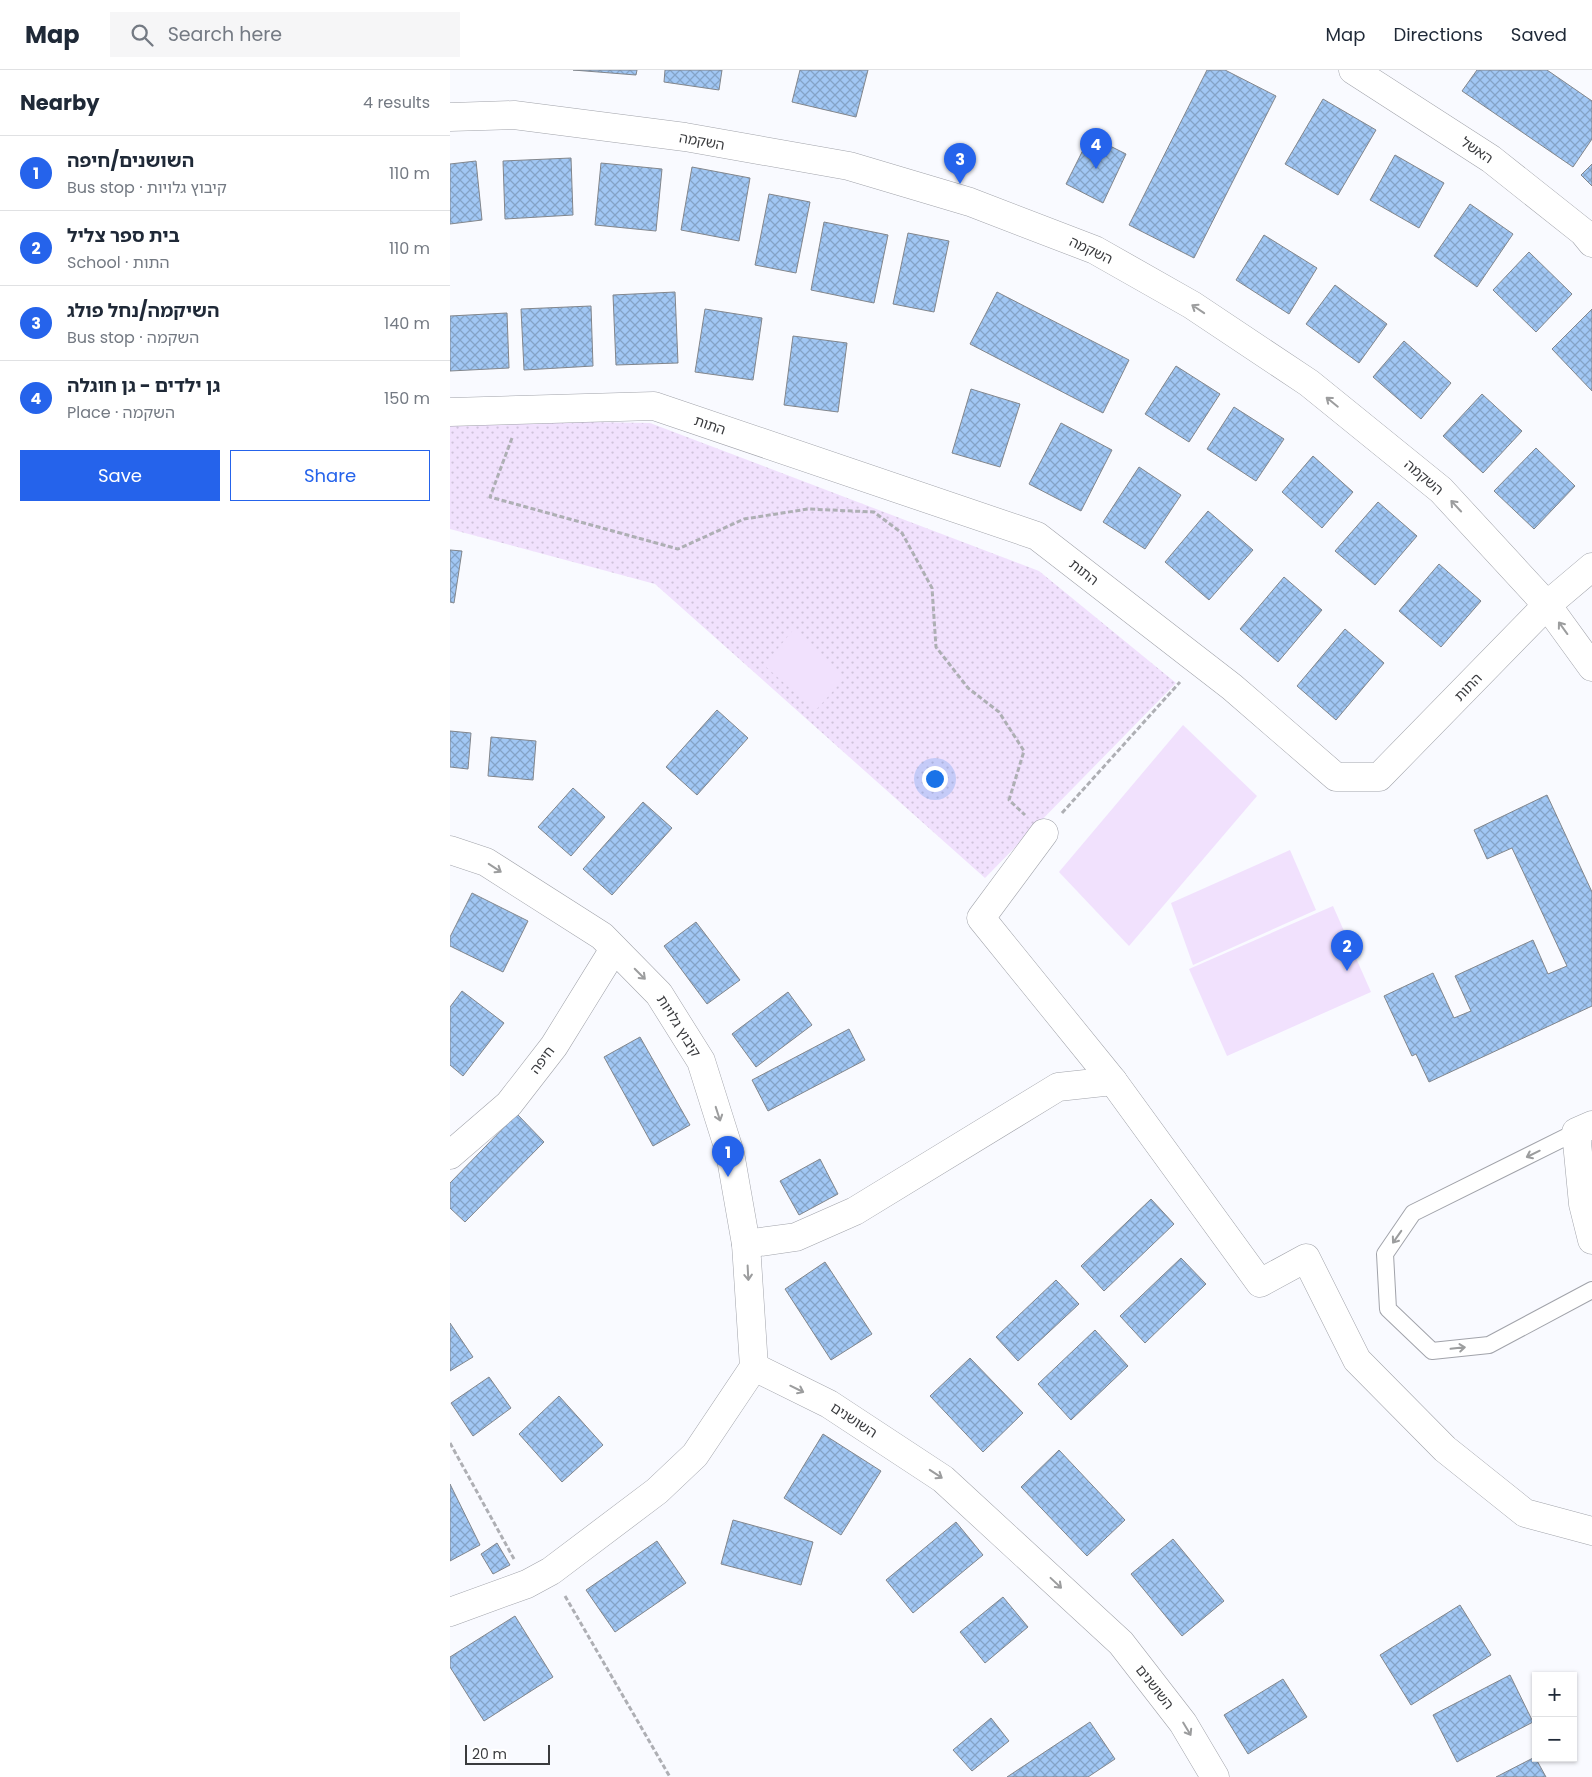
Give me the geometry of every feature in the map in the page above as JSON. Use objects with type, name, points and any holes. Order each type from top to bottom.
[{"type":"street","name":"האשל","points":[[1353,70],[1491,159],[1583,232],[1592,243]]},
{"type":"street","name":"השקמה","points":[[450,117],[514,115],[685,137],[849,166],[970,202],[1095,250],[1192,305],[1309,384],[1441,490],[1547,606],[1592,667]]},
{"type":"street","name":"התות","points":[[450,412],[654,406],[1037,536],[1232,686],[1336,777],[1380,777],[1547,606],[1592,567]]},
{"type":"street","points":[[1044,833],[981,918],[1113,1080],[1260,1283],[1306,1258],[1357,1360],[1445,1449],[1525,1513],[1592,1531]]},
{"type":"street","name":"קיבוץ גלויות","points":[[450,850],[486,862],[602,936],[659,994],[701,1061],[730,1153],[746,1244],[754,1368]]},
{"type":"street","name":"חיפה","points":[[450,1155],[509,1104],[554,1046],[614,949]]},
{"type":"street","points":[[746,1244],[796,1237],[856,1211],[1058,1087],[1113,1080]]},
{"type":"street","points":[[1584,1128],[1583,1204],[1592,1240]]},
{"type":"street","points":[[450,1612],[527,1584],[551,1571],[657,1492],[695,1455],[754,1368]]},
{"type":"street","name":"השושנים","points":[[754,1368],[829,1404],[944,1478],[1121,1643],[1183,1723],[1215,1777]]},
{"type":"lane","points":[[1584,1128],[1413,1214],[1385,1254],[1388,1309],[1432,1351],[1490,1345],[1592,1290]]},
{"type":"path","points":[[522,410],[490,497],[678,549],[744,519],[808,509],[874,512],[902,533],[932,588],[936,648],[968,688],[999,712],[1024,751],[1009,800],[1044,833],[1198,661]]},
{"type":"path","points":[[450,1443],[527,1584]]},
{"type":"path","points":[[551,1571],[670,1777]]},
{"type":"shaded area","points":[[450,420],[650,423],[1039,571],[1176,683],[985,878],[655,584],[450,529]]},
{"type":"shaded area","points":[[794,629],[845,678],[815,711],[764,665]]},
{"type":"shaded area","points":[[1183,725],[1257,796],[1129,946],[1059,872]]},
{"type":"shaded area","points":[[1290,850],[1316,910],[1193,965],[1171,903]]},
{"type":"shaded area","points":[[1333,906],[1371,992],[1227,1056],[1189,969]]},
{"type":"building","points":[[573,70],[637,70],[636,75]]},
{"type":"building","points":[[665,70],[722,70],[719,90],[664,82]]},
{"type":"building","points":[[800,70],[868,70],[856,117],[792,102]]},
{"type":"building","points":[[1207,70],[1225,70],[1276,96],[1194,258],[1129,225]]},
{"type":"building","points":[[1477,70],[1547,70],[1592,101],[1592,139],[1573,167],[1462,91]]},
{"type":"building","points":[[1323,99],[1376,130],[1338,195],[1285,164]]},
{"type":"building","points":[[1090,136],[1126,154],[1103,203],[1066,184]]},
{"type":"building","points":[[1395,155],[1444,183],[1419,228],[1370,200]]},
{"type":"building","points":[[571,158],[573,215],[505,219],[503,161]]},
{"type":"building","points":[[476,161],[482,220],[450,224],[450,164]]},
{"type":"building","points":[[601,163],[662,169],[656,231],[595,225]]},
{"type":"building","points":[[1592,164],[1592,186],[1581,175]]},
{"type":"building","points":[[692,167],[750,178],[739,241],[681,230]]},
{"type":"building","points":[[769,194],[810,202],[796,273],[755,265]]},
{"type":"building","points":[[1470,204],[1513,234],[1477,287],[1434,256]]},
{"type":"building","points":[[824,222],[888,235],[874,303],[811,290]]},
{"type":"building","points":[[908,233],[949,241],[934,312],[893,304]]},
{"type":"building","points":[[1264,235],[1317,268],[1289,314],[1236,280]]},
{"type":"building","points":[[1529,252],[1572,294],[1536,332],[1493,290]]},
{"type":"building","points":[[1335,285],[1387,324],[1359,363],[1306,324]]},
{"type":"building","points":[[675,292],[678,363],[616,365],[613,295]]},
{"type":"building","points":[[997,292],[1129,360],[1103,413],[970,344]]},
{"type":"building","points":[[591,306],[593,366],[524,370],[521,309]]},
{"type":"building","points":[[705,309],[762,318],[753,380],[695,372]]},
{"type":"building","points":[[1592,309],[1592,391],[1552,349]]},
{"type":"building","points":[[507,313],[509,368],[450,371],[450,316]]},
{"type":"building","points":[[793,336],[847,343],[838,412],[784,405]]},
{"type":"building","points":[[1404,341],[1451,383],[1421,419],[1373,377]]},
{"type":"building","points":[[1176,366],[1220,394],[1189,442],[1145,414]]},
{"type":"building","points":[[971,389],[1020,404],[1000,467],[952,453]]},
{"type":"building","points":[[1482,394],[1522,431],[1483,473],[1443,436]]},
{"type":"building","points":[[1234,407],[1284,439],[1256,481],[1207,449]]},
{"type":"building","points":[[1061,423],[1112,450],[1081,511],[1029,484]]},
{"type":"building","points":[[1536,448],[1575,486],[1534,529],[1494,491]]},
{"type":"building","points":[[1313,456],[1353,492],[1322,528],[1282,492]]},
{"type":"building","points":[[1139,467],[1181,495],[1145,549],[1103,522]]},
{"type":"building","points":[[1378,502],[1417,536],[1375,585],[1335,551]]},
{"type":"building","points":[[1208,511],[1253,550],[1209,600],[1165,562]]},
{"type":"building","points":[[450,550],[462,551],[454,603],[450,602]]},
{"type":"building","points":[[1439,564],[1481,601],[1441,647],[1399,611]]},
{"type":"building","points":[[1284,577],[1322,610],[1278,662],[1240,629]]},
{"type":"building","points":[[1345,629],[1384,663],[1336,720],[1297,686]]},
{"type":"building","points":[[717,710],[748,738],[697,795],[666,767]]},
{"type":"building","points":[[450,731],[471,733],[468,769],[450,767]]},
{"type":"building","points":[[491,737],[536,741],[533,780],[488,776]]},
{"type":"building","points":[[573,788],[605,817],[571,856],[538,827]]},
{"type":"building","points":[[1547,795],[1592,892],[1592,1006],[1429,1082],[1416,1054],[1412,1056],[1384,996],[1433,973],[1454,1018],[1471,1011],[1455,976],[1533,940],[1548,974],[1567,966],[1512,848],[1487,859],[1474,830]]},
{"type":"building","points":[[643,802],[672,828],[612,895],[583,869]]},
{"type":"building","points":[[472,893],[528,921],[503,972],[450,946],[450,937]]},
{"type":"building","points":[[696,922],[740,980],[707,1004],[664,946]]},
{"type":"building","points":[[462,991],[504,1023],[463,1076],[450,1065],[450,1007]]},
{"type":"building","points":[[788,992],[812,1025],[756,1067],[732,1034]]},
{"type":"building","points":[[849,1029],[865,1060],[768,1111],[752,1080]]},
{"type":"building","points":[[640,1037],[690,1125],[653,1146],[604,1057]]},
{"type":"building","points":[[517,1114],[544,1142],[465,1222],[450,1208],[450,1183]]},
{"type":"building","points":[[820,1159],[838,1194],[799,1215],[780,1181]]},
{"type":"building","points":[[1151,1199],[1174,1224],[1104,1291],[1081,1266]]},
{"type":"building","points":[[1181,1258],[1206,1284],[1145,1343],[1120,1316]]},
{"type":"building","points":[[825,1262],[872,1334],[831,1360],[785,1289]]},
{"type":"building","points":[[1056,1280],[1079,1304],[1018,1361],[996,1337]]},
{"type":"building","points":[[450,1323],[473,1357],[450,1371]]},
{"type":"building","points":[[1095,1330],[1128,1366],[1071,1420],[1038,1384]]},
{"type":"building","points":[[970,1358],[1023,1413],[983,1452],[930,1396]]},
{"type":"building","points":[[489,1377],[511,1408],[473,1436],[451,1403]]},
{"type":"building","points":[[559,1396],[603,1445],[562,1482],[519,1434]]},
{"type":"building","points":[[823,1434],[881,1471],[841,1535],[784,1498]]},
{"type":"building","points":[[1059,1450],[1125,1520],[1087,1556],[1021,1487]]},
{"type":"building","points":[[450,1484],[480,1545],[450,1561]]},
{"type":"building","points":[[733,1520],[813,1542],[801,1585],[721,1564]]},
{"type":"building","points":[[956,1522],[983,1555],[913,1613],[886,1580]]},
{"type":"building","points":[[1173,1539],[1224,1601],[1182,1636],[1131,1574]]},
{"type":"building","points":[[657,1541],[686,1583],[615,1632],[586,1590]]},
{"type":"building","points":[[497,1543],[510,1565],[493,1574],[481,1554]]},
{"type":"building","points":[[1003,1597],[1028,1627],[985,1663],[960,1632]]},
{"type":"building","points":[[1460,1605],[1491,1655],[1411,1705],[1380,1655]]},
{"type":"building","points":[[515,1616],[553,1677],[484,1721],[450,1667],[450,1657]]},
{"type":"building","points":[[1510,1675],[1532,1723],[1457,1762],[1433,1715]]},
{"type":"building","points":[[1283,1679],[1307,1717],[1248,1754],[1224,1715]]},
{"type":"building","points":[[991,1718],[1009,1741],[972,1771],[953,1750]]},
{"type":"building","points":[[1090,1722],[1115,1759],[1088,1777],[1007,1777]]},
{"type":"building","points":[[1532,1759],[1532,1762],[1538,1762],[1546,1777],[1496,1777]]},
{"type":"place","name":"גן ילדים - גן חוגלה","points":[[1096,169]]},
{"type":"place","name":"השיקמה/נחל פולג","points":[[960,184]]},
{"type":"place","name":"בית ספר צליל","points":[[1347,971]]},
{"type":"place","name":"השושנים/חיפה","points":[[728,1177]]}]
